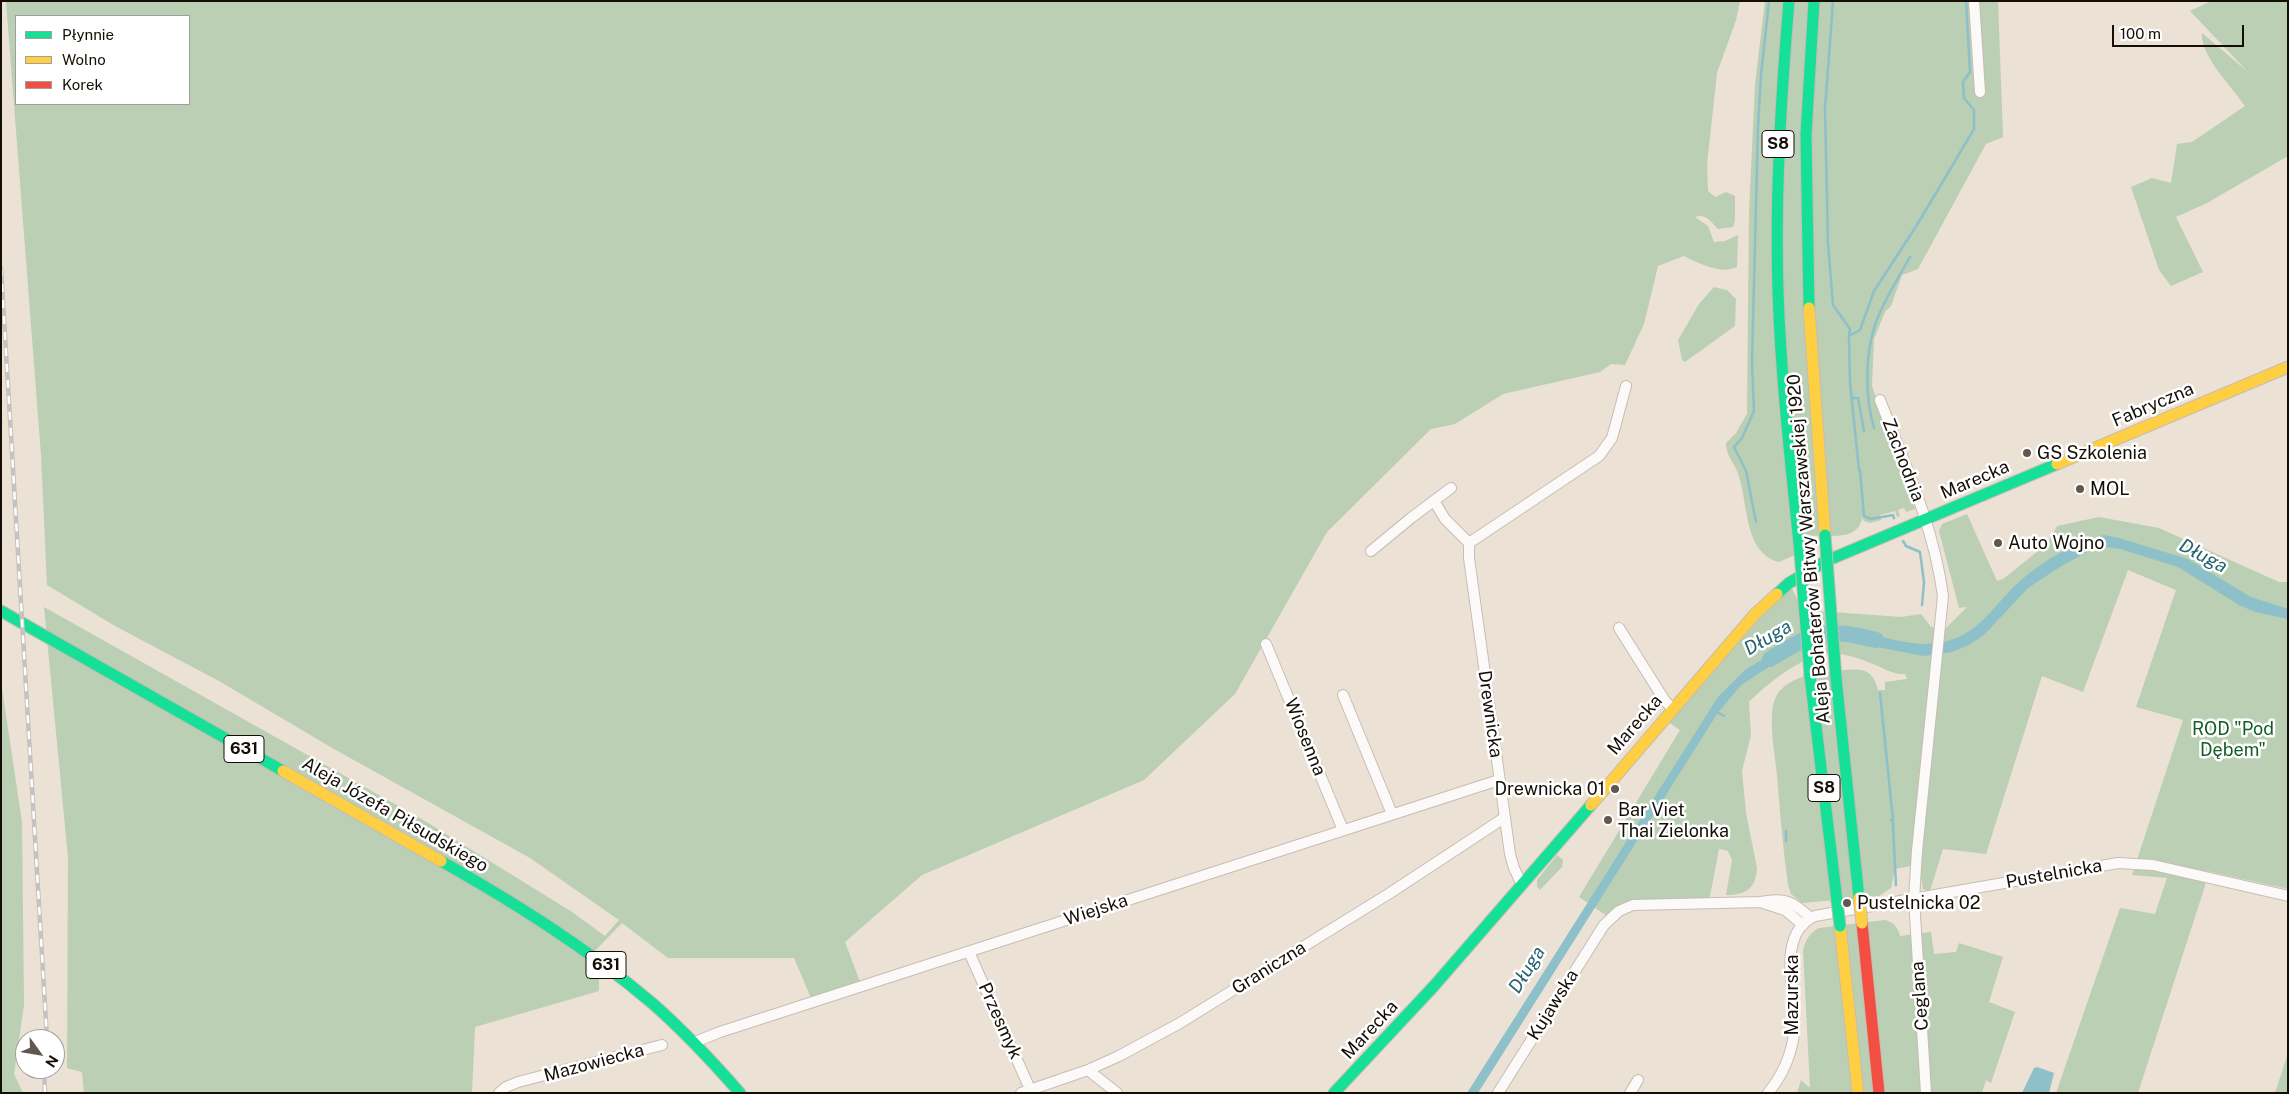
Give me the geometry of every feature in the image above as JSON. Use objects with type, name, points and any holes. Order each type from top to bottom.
[{"type":"main road","name":"Aleja Bohaterów Bitwy Warszawskiej 1920","points":[[1789,1],[1779,120],[1778,287],[1785,403],[1810,676],[1858,1093]]},
{"type":"main road","name":"Aleja Bohaterów Bitwy Warszawskiej 1920","points":[[1814,1],[1806,110],[1806,229],[1814,397],[1836,678],[1880,1093]]},
{"type":"main road","name":"Fabryczna","points":[[2032,475],[2288,367]]},
{"type":"main road","name":"Marecka","points":[[1334,1093],[1434,986],[1755,614],[1789,583],[1826,562],[2032,475]]},
{"type":"main road","name":"Aleja Józefa Piłsudskiego","points":[[1,611],[486,887],[592,954],[646,997],[694,1042],[740,1093]]},
{"type":"street","points":[[1974,1],[1980,92]]},
{"type":"street","points":[[1434,501],[1445,519],[1469,543],[1599,456],[1612,438],[1626,386]]},
{"type":"street","name":"Zachodnia","points":[[1880,400],[1926,520],[1939,565],[1943,596],[1935,678]]},
{"type":"street","points":[[1371,551],[1451,488]]},
{"type":"street","name":"Drewnicka","points":[[1469,543],[1469,558],[1504,818],[1511,862],[1521,883]]},
{"type":"street","points":[[1619,628],[1665,700],[1673,709]]},
{"type":"street","name":"Wiosenna","points":[[1266,644],[1343,830]]},
{"type":"street","name":"Ceglana","points":[[1926,1093],[1914,899],[1917,850],[1935,678]]},
{"type":"street","points":[[1343,696],[1392,814]]},
{"type":"street","name":"Wiejska","points":[[694,1042],[1499,780]]},
{"type":"street","name":"Graniczna","points":[[1025,1091],[1088,1070],[1119,1056],[1180,1023],[1390,893],[1504,818]]},
{"type":"street","name":"Pustelnicka","points":[[1807,921],[1914,899],[2118,863],[2153,865],[2288,896]]},
{"type":"street","name":"Kujawska","points":[[1498,1093],[1610,918],[1618,911],[1633,905],[1761,902],[1785,910],[1807,921]]},
{"type":"street","name":"Mazurska","points":[[1768,1093],[1784,1069],[1791,1048],[1794,1032],[1791,950],[1795,936],[1807,921]]},
{"type":"street","name":"Przesmyk","points":[[969,952],[1025,1091]]},
{"type":"street","name":"Mazowiecka","points":[[499,1093],[506,1087],[518,1082],[662,1045]]},
{"type":"street","points":[[1088,1070],[1117,1093]]},
{"type":"street","points":[[1630,1093],[1638,1080]]},
{"type":"green space","points":[[6,1],[1740,1],[1736,20],[1717,73],[1707,164],[1708,191],[1715,197],[1726,192],[1735,196],[1735,220],[1733,227],[1718,229],[1705,217],[1695,217],[1708,226],[1714,242],[1725,241],[1738,235],[1737,267],[1724,270],[1717,269],[1684,256],[1658,266],[1644,324],[1625,365],[1611,364],[1600,372],[1503,394],[1455,424],[1431,429],[1327,532],[1235,694],[1144,780],[922,875],[845,942],[860,982],[811,998],[794,958],[668,958],[622,923],[592,954],[599,974],[599,991],[475,1027],[472,1093],[84,1093],[82,1072],[67,1068],[68,858],[44,607],[425,821],[572,912],[605,936],[619,920],[530,858],[334,749],[219,681],[115,626],[47,585],[41,455]]},
{"type":"green space","points":[[1765,1],[1998,1],[2003,137],[1986,144],[1918,269],[1902,275],[1891,306],[1885,312],[1874,339],[1872,386],[1915,509],[1906,512],[1904,508],[1898,510],[1900,516],[1897,517],[1895,511],[1880,515],[1881,520],[1870,523],[1864,521],[1862,517],[1860,525],[1855,531],[1840,536],[1807,536],[1808,549],[1779,562],[1767,556],[1759,548],[1753,536],[1741,483],[1726,447],[1726,443],[1736,433],[1747,414],[1749,213],[1755,84]]},
{"type":"green space","points":[[2211,1],[2288,1],[2288,156],[2207,203],[2176,217],[2203,272],[2171,286],[2159,270],[2131,187],[2152,178],[2171,183],[2177,144],[2192,142],[2245,106],[2206,52],[2202,33],[2248,72],[2190,11]]},
{"type":"green space","points":[[1714,287],[1727,290],[1736,299],[1735,326],[1685,362],[1682,360],[1678,340],[1699,304]]},
{"type":"green space","name":"ROD \"Pod Dębem\"","points":[[1967,514],[1997,581],[2003,579],[2047,544],[2057,526],[2099,517],[2159,528],[2279,582],[2288,582],[2288,889],[2207,871],[2205,886],[2138,1093],[2056,1093],[2120,908],[2155,914],[2167,878],[2132,875],[2183,720],[2136,707],[2176,590],[2128,570],[2083,692],[2042,676],[1986,854],[1943,849],[1930,891],[1923,889],[1919,864],[1895,869],[1891,888],[1879,896],[1802,903],[1791,894],[1785,858],[1772,723],[1772,712],[1778,693],[1791,682],[1808,675],[1851,669],[1862,670],[1870,674],[1878,690],[1885,690],[1885,682],[1907,679],[1905,674],[1890,671],[1855,658],[1840,654],[1824,654],[1804,661],[1794,667],[1774,680],[1749,702],[1751,735],[1742,771],[1746,813],[1757,868],[1752,886],[1739,894],[1726,895],[1732,860],[1728,851],[1719,849],[1710,896],[1702,902],[1633,905],[1610,918],[1579,897],[1680,730],[1664,719],[1789,583],[1803,610],[1901,617],[1921,614],[1931,627],[1945,629],[1967,607],[1959,608],[1939,531],[1942,524]]},
{"type":"green space","points":[[1,682],[22,822],[24,1005],[21,1029],[15,1029],[14,1074],[23,1093],[1,1093]]},
{"type":"green space","points":[[1557,855],[1563,860],[1562,867],[1540,890],[1537,886],[1537,880]]},
{"type":"green space","points":[[1885,920],[1895,926],[1900,936],[1931,932],[1934,954],[1956,952],[1959,943],[2003,957],[1989,1002],[2015,1012],[1991,1083],[1986,1080],[1982,1093],[1797,1093],[1801,1080],[1810,1088],[1803,950],[1807,940],[1819,928]]},
{"type":"green space","points":[[2288,1053],[2288,1093],[2275,1093]]},
{"type":"water","points":[[2104,535],[2188,559],[2251,597],[2288,609],[2288,619],[2255,612],[2239,605],[2178,567],[2120,549],[2104,547],[2089,551],[2063,565],[2028,588],[1984,635],[1969,645],[1952,652],[1923,656],[1857,643],[1855,630],[1922,644],[1940,643],[1955,638],[1968,632],[1979,623],[2021,580],[2039,566],[2071,547]]},
{"type":"water","points":[[1787,644],[1789,654],[1741,685],[1717,714],[1478,1093],[1467,1093],[1718,697],[1745,670]]},
{"type":"water","points":[[2037,1067],[2054,1073],[2049,1093],[2022,1093],[2034,1068]]},
{"type":"waterway","points":[[1756,522],[1746,471],[1734,447],[1742,438],[1754,411],[1752,362],[1758,127],[1761,75],[1769,1]]},
{"type":"waterway","points":[[1833,1],[1825,109],[1828,243],[1833,305],[1850,329],[1849,336]]},
{"type":"waterway","points":[[1859,470],[1850,382],[1849,336],[1860,330],[1874,291],[1917,225],[1974,129],[1974,110],[1964,98],[1963,82],[1970,72],[1966,1]]},
{"type":"waterway","points":[[1874,428],[1869,403],[1867,376],[1869,350],[1882,307],[1910,257]]},
{"type":"waterway","points":[[1851,398],[1858,398],[1864,431]]},
{"type":"waterway","points":[[1860,470],[1864,516],[1871,519],[1893,515],[1894,518]]},
{"type":"waterway","points":[[1903,541],[1906,546],[1920,552],[1924,582],[1922,605]]},
{"type":"waterway","name":"Długa","points":[[1770,659],[1798,643],[1820,634],[1844,634],[1876,640]]},
{"type":"waterway","points":[[1880,693],[1893,820]]},
{"type":"waterway","points":[[1717,712],[1724,716]]},
{"type":"waterway","points":[[1891,820],[1893,820],[1896,885]]},
{"type":"waterway","points":[[1786,831],[1786,841]]},
{"type":"railway","points":[[1,268],[46,1029]]},
{"type":"railway","points":[[44,1079],[45,1093]]},
{"type":"traffic: fast","points":[[1789,1],[1779,146],[1777,256],[1779,325],[1784,390],[1800,553]]},
{"type":"traffic: fast","points":[[1809,308],[1806,135],[1814,1]]},
{"type":"traffic: fast","points":[[1777,594],[1789,583],[1826,561],[2057,464]]},
{"type":"traffic: fast","points":[[1825,535],[1836,678]]},
{"type":"traffic: fast","points":[[1800,553],[1810,676]]},
{"type":"traffic: fast","points":[[1,611],[283,771]]},
{"type":"traffic: fast","points":[[1810,676],[1837,901]]},
{"type":"traffic: fast","points":[[1836,678],[1859,898]]},
{"type":"traffic: fast","points":[[1334,1093],[1434,986],[1591,805]]},
{"type":"traffic: fast","points":[[441,861],[550,927],[627,983],[675,1024],[740,1093]]},
{"type":"traffic: fast","points":[[1837,901],[1840,926]]},
{"type":"traffic: slow","points":[[1809,308],[1825,535]]},
{"type":"traffic: slow","points":[[2057,464],[2288,367]]},
{"type":"traffic: slow","points":[[1591,805],[1755,614],[1777,594]]},
{"type":"traffic: slow","points":[[283,771],[441,861]]},
{"type":"traffic: slow","points":[[1859,898],[1862,923]]},
{"type":"traffic: slow","points":[[1840,926],[1858,1093]]},
{"type":"traffic: jam","points":[[1862,923],[1879,1093]]},
{"type":"place","name":"GS Szkolenia","points":[[2027,453]]},
{"type":"place","name":"MOL","points":[[2080,489]]},
{"type":"place","name":"Auto Wojno","points":[[1998,543]]},
{"type":"place","name":"Drewnicka 01","points":[[1615,789]]},
{"type":"place","name":"Bar Viet Thai Zielonka","points":[[1608,820]]},
{"type":"place","name":"Pustelnicka 02","points":[[1847,903]]}]
